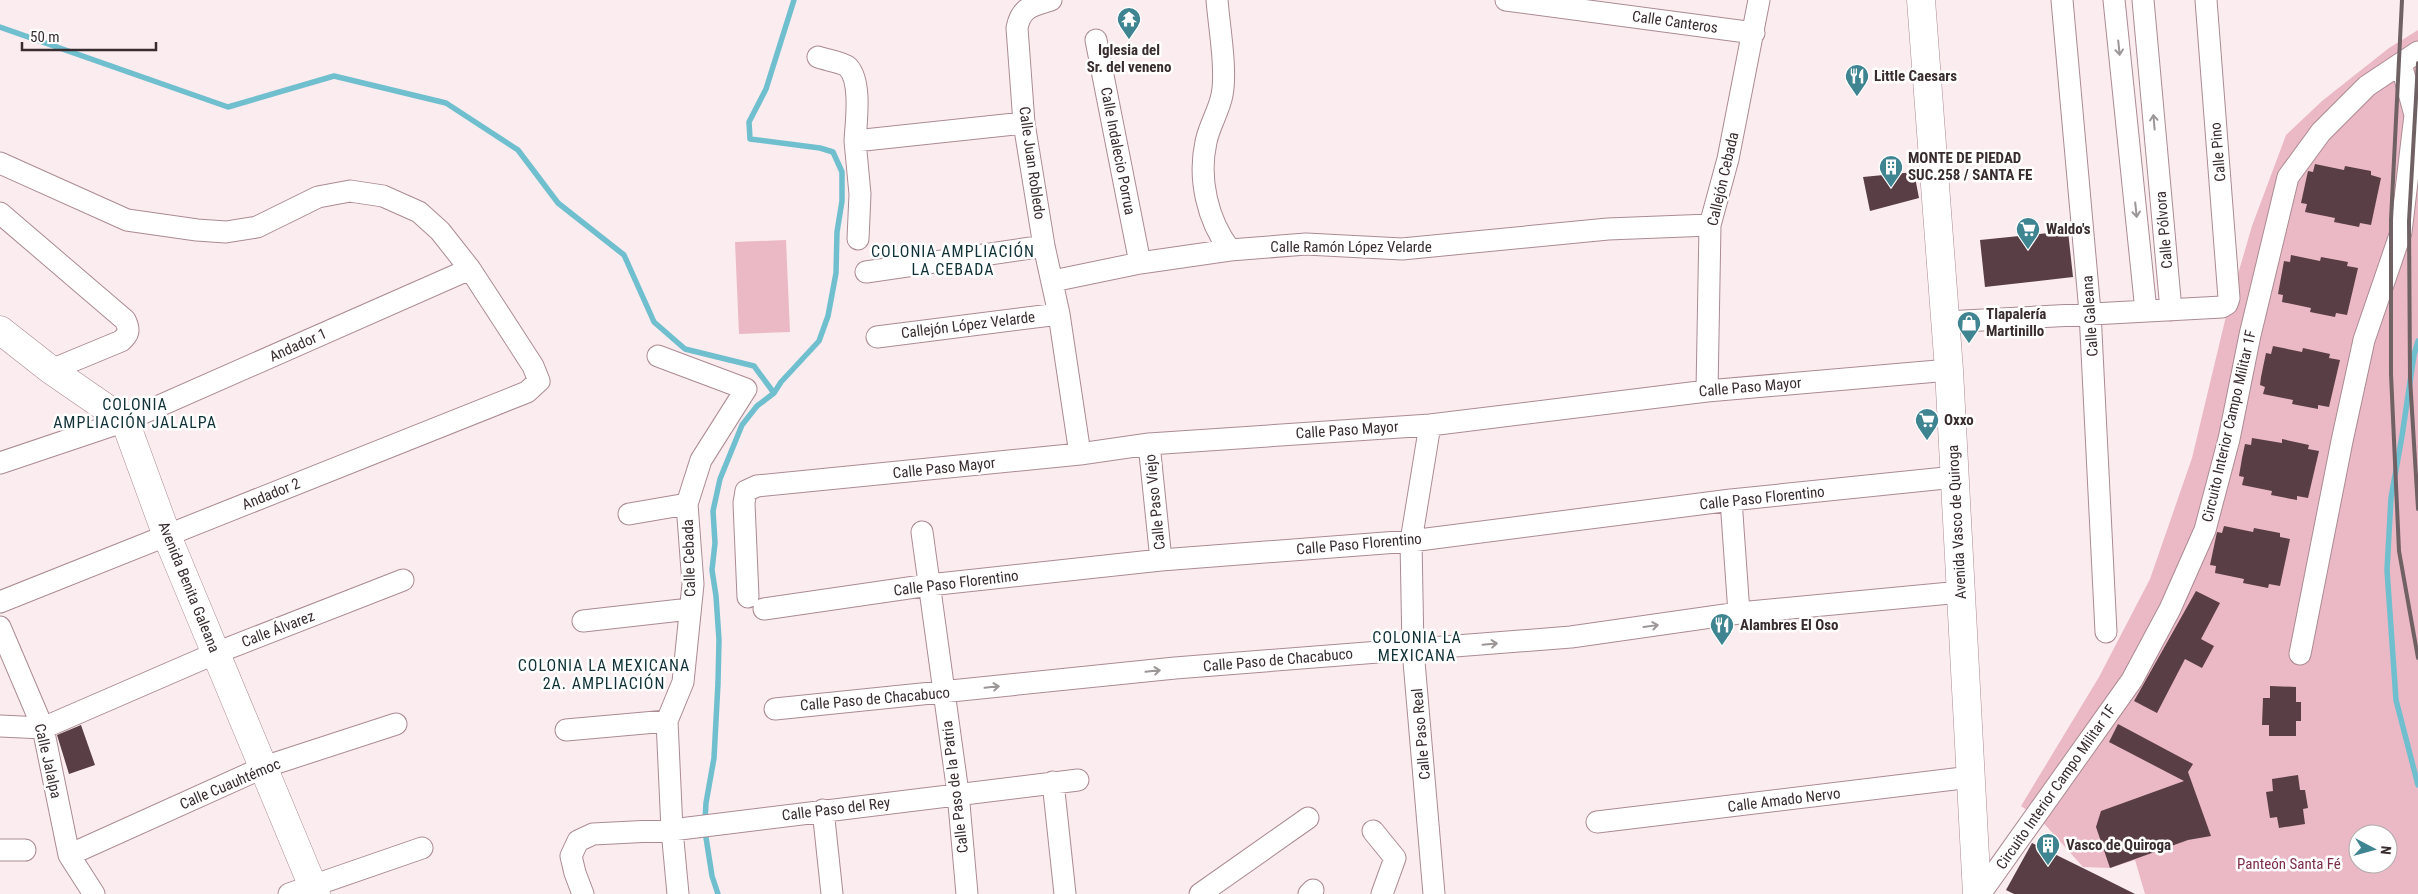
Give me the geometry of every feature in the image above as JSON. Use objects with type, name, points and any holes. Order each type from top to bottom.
[{"type":"main road","name":"Avenida Vasco de Quiroga","points":[[1921,0],[1949,370],[1978,894]]},
{"type":"main road","points":[[0,330],[50,370],[125,421]]},
{"type":"main road","name":"Avenida Benita Galeana","points":[[125,421],[167,536],[264,767],[306,891]]},
{"type":"street","name":"Calle Juan Robledo","points":[[1051,0],[1029,6],[1019,18],[1017,28],[1024,123],[1044,246],[1059,314],[1080,454]]},
{"type":"street","points":[[1217,0],[1223,80],[1222,95],[1206,141],[1203,163],[1210,213],[1218,234],[1230,250]]},
{"type":"street","name":"Calle Canteros","points":[[1506,0],[1754,33]]},
{"type":"street","name":"Callejón Cebada","points":[[1706,391],[1710,225],[1728,159],[1759,0]]},
{"type":"street","name":"Calle Galeana","points":[[2062,0],[2090,312],[2106,632]]},
{"type":"street","name":"Calle Pólvora","points":[[2114,0],[2146,311]]},
{"type":"street","name":"Calle Pólvora","points":[[2143,0],[2171,310]]},
{"type":"street","name":"Calle Pino","points":[[2171,310],[2222,307],[2227,304],[2229,298],[2206,0]]},
{"type":"street","name":"Calle Indalecio Porrua","points":[[1096,40],[1140,263]]},
{"type":"street","name":"Circuito Interior Campo Militar 1F","points":[[1978,894],[2132,680],[2170,609],[2205,530],[2229,439],[2250,334],[2288,177],[2321,132],[2367,86],[2418,52]]},
{"type":"street","points":[[818,58],[847,66],[854,76],[858,106],[854,141],[860,194],[858,239]]},
{"type":"street","points":[[2300,654],[2364,340],[2401,232],[2415,115],[2400,64]]},
{"type":"street","points":[[854,141],[1024,123]]},
{"type":"street","points":[[2130,153],[2156,150]]},
{"type":"street","points":[[0,163],[127,220],[198,230],[226,232],[257,227],[318,197],[350,191],[383,196],[419,212],[440,231],[470,269]]},
{"type":"street","points":[[0,213],[125,320],[129,328],[128,335],[121,342],[50,370]]},
{"type":"street","name":"Calle Ramón López Velarde","points":[[1053,281],[1140,263],[1230,250],[1306,244],[1402,249],[1608,229],[1710,225]]},
{"type":"street","points":[[866,272],[1044,246]]},
{"type":"street","name":"Andador 2","points":[[0,602],[527,392],[539,381],[533,366],[470,269]]},
{"type":"street","name":"Andador 1","points":[[0,463],[125,421],[470,269]]},
{"type":"street","points":[[1945,322],[2090,312],[2171,310]]},
{"type":"street","name":"Callejón López Velarde","points":[[877,337],[1059,314]]},
{"type":"street","name":"Calle Cebada","points":[[658,356],[746,389],[701,460],[687,504],[693,584],[683,682],[668,721],[678,829],[678,894]]},
{"type":"street","name":"Calle Paso Mayor","points":[[756,603],[744,503],[746,491],[756,486],[1080,454],[1149,444],[1430,425],[1706,391],[1949,370]]},
{"type":"street","name":"Calle Paso Real","points":[[1430,425],[1411,541],[1413,650],[1434,894]]},
{"type":"street","name":"Calle Paso Viejo","points":[[1149,444],[1161,560]]},
{"type":"street","name":"Calle Paso Florentino","points":[[756,603],[1161,560],[1411,541],[1732,500],[1955,478]]},
{"type":"street","points":[[1732,500],[1739,614]]},
{"type":"street","points":[[629,514],[687,504]]},
{"type":"street","name":"Calle Paso de la Patria","points":[[922,532],[958,793],[966,894]]},
{"type":"street","name":"Calle Álvarez","points":[[43,728],[216,653],[403,580]]},
{"type":"street","name":"Calle Paso de Chacabuco","points":[[775,708],[1175,668],[1572,637],[1739,614],[1961,592]]},
{"type":"street","points":[[584,621],[690,609]]},
{"type":"street","name":"Calle Jalalpa","points":[[0,628],[43,728],[69,856],[94,894]]},
{"type":"street","points":[[566,730],[668,721]]},
{"type":"street","name":"Calle Cuauhtémoc","points":[[69,856],[264,767],[396,724]]},
{"type":"street","points":[[0,726],[43,728]]},
{"type":"street","name":"Calle Amado Nervo","points":[[1596,822],[1971,777]]},
{"type":"street","name":"Calle Paso del Rey","points":[[583,894],[575,873],[572,856],[578,841],[593,834],[678,829],[958,793],[1078,780]]},
{"type":"street","points":[[1053,782],[1065,894]]},
{"type":"street","points":[[823,810],[832,894]]},
{"type":"street","points":[[1200,894],[1308,818]]},
{"type":"street","points":[[1373,831],[1395,858],[1382,894]]},
{"type":"street","points":[[306,891],[422,848]]},
{"type":"street","points":[[0,850],[25,850]]},
{"type":"green space","name":"Panteón Santa Fé","points":[[2418,30],[2418,894],[2145,894],[2135,860],[2110,868],[2083,867],[2040,819],[2021,806],[2099,677],[2150,579],[2192,458],[2227,312],[2252,226],[2286,135],[2322,101],[2389,48]]},
{"type":"green space","points":[[786,240],[790,332],[739,334],[735,242]]},
{"type":"building","points":[[2315,164],[2344,170],[2345,166],[2371,171],[2371,175],[2381,178],[2371,225],[2360,223],[2359,227],[2334,222],[2335,218],[2305,212],[2307,204],[2301,203],[2308,171],[2313,172]]},
{"type":"building","name":"MONTE DE PIEDAD SUC.258 / SANTA FE","points":[[1914,172],[1919,198],[1870,211],[1863,177]]},
{"type":"building","points":[[2068,231],[2073,277],[1985,287],[1980,240]]},
{"type":"building","points":[[2291,255],[2320,261],[2321,257],[2348,262],[2347,266],[2358,268],[2347,315],[2336,313],[2335,317],[2310,312],[2311,308],[2282,302],[2283,295],[2278,294],[2284,261],[2290,262]]},
{"type":"building","points":[[2273,346],[2302,352],[2303,348],[2330,354],[2329,358],[2340,360],[2329,407],[2318,405],[2318,409],[2292,404],[2293,400],[2263,394],[2265,387],[2260,385],[2266,353],[2271,354]]},
{"type":"building","points":[[2252,438],[2282,443],[2282,439],[2309,445],[2308,449],[2319,451],[2308,498],[2297,496],[2297,500],[2271,495],[2272,491],[2242,485],[2244,477],[2239,476],[2242,458],[2245,444],[2251,445]]},
{"type":"building","points":[[2224,526],[2253,532],[2254,528],[2280,533],[2280,537],[2290,539],[2280,586],[2269,584],[2268,588],[2243,583],[2244,579],[2215,573],[2216,566],[2210,565],[2217,532],[2222,533]]},
{"type":"building","points":[[2196,591],[2220,603],[2201,639],[2214,646],[2202,668],[2185,659],[2157,713],[2134,701]]},
{"type":"building","points":[[2270,686],[2296,687],[2296,702],[2301,702],[2301,721],[2296,721],[2296,736],[2269,736],[2269,725],[2262,725],[2263,698],[2270,698]]},
{"type":"building","points":[[2118,724],[2193,764],[2188,772],[2211,836],[2188,840],[2110,868],[2096,827],[2101,811],[2184,781],[2109,742]]},
{"type":"building","points":[[81,725],[95,765],[69,774],[57,735]]},
{"type":"building","points":[[2298,775],[2300,790],[2305,790],[2308,808],[2303,809],[2305,824],[2279,828],[2277,817],[2270,818],[2266,792],[2273,791],[2272,779]]},
{"type":"building","name":"Vasco de Quiroga","points":[[2032,843],[2135,894],[2014,894],[2006,890]]},
{"type":"waterway","points":[[705,821],[706,803],[714,758],[718,683],[719,640],[712,570],[715,543],[713,511],[720,479],[742,425],[757,406],[774,393],[781,382],[819,341],[828,316],[836,273],[837,232],[842,201],[842,172],[833,152],[820,148],[750,139],[749,122],[766,89],[794,0]]},
{"type":"waterway","points":[[0,27],[228,107],[334,76],[446,103],[518,150],[558,203],[624,255],[654,322],[685,349],[754,366],[774,393]]},
{"type":"waterway","points":[[2418,341],[2414,355],[2391,498],[2387,570],[2396,700],[2418,785]]},
{"type":"waterway","points":[[705,831],[712,876],[718,894]]},
{"type":"railway","points":[[2402,0],[2391,220],[2391,374],[2399,551],[2418,658]]},
{"type":"railway","points":[[2418,63],[2409,221],[2410,378],[2418,509]]},
{"type":"place","name":"Iglesia del Sr. del veneno","points":[[1129,40]]},
{"type":"place","name":"Little Caesars","points":[[1857,97]]},
{"type":"place","name":"MONTE DE PIEDAD SUC.258 / SANTA FE","points":[[1891,188]]},
{"type":"place","name":"Waldo's","points":[[2028,250]]},
{"type":"place","name":"Tlapalería Martinillo","points":[[1969,344]]},
{"type":"place","name":"Oxxo","points":[[1927,441]]},
{"type":"place","name":"Alambres El Oso","points":[[1722,646]]},
{"type":"place","name":"Vasco de Quiroga","points":[[2048,866]]},
{"type":"district","name":"COLONIA AMPLIACIÓN LA CEBADA","points":[[953,260]]},
{"type":"district","name":"COLONIA AMPLIACIÓN JALALPA","points":[[135,413]]},
{"type":"district","name":"COLONIA LA MEXICANA","points":[[1417,646]]},
{"type":"district","name":"COLONIA LA MEXICANA 2A. AMPLIACIÓN","points":[[604,674]]}]
